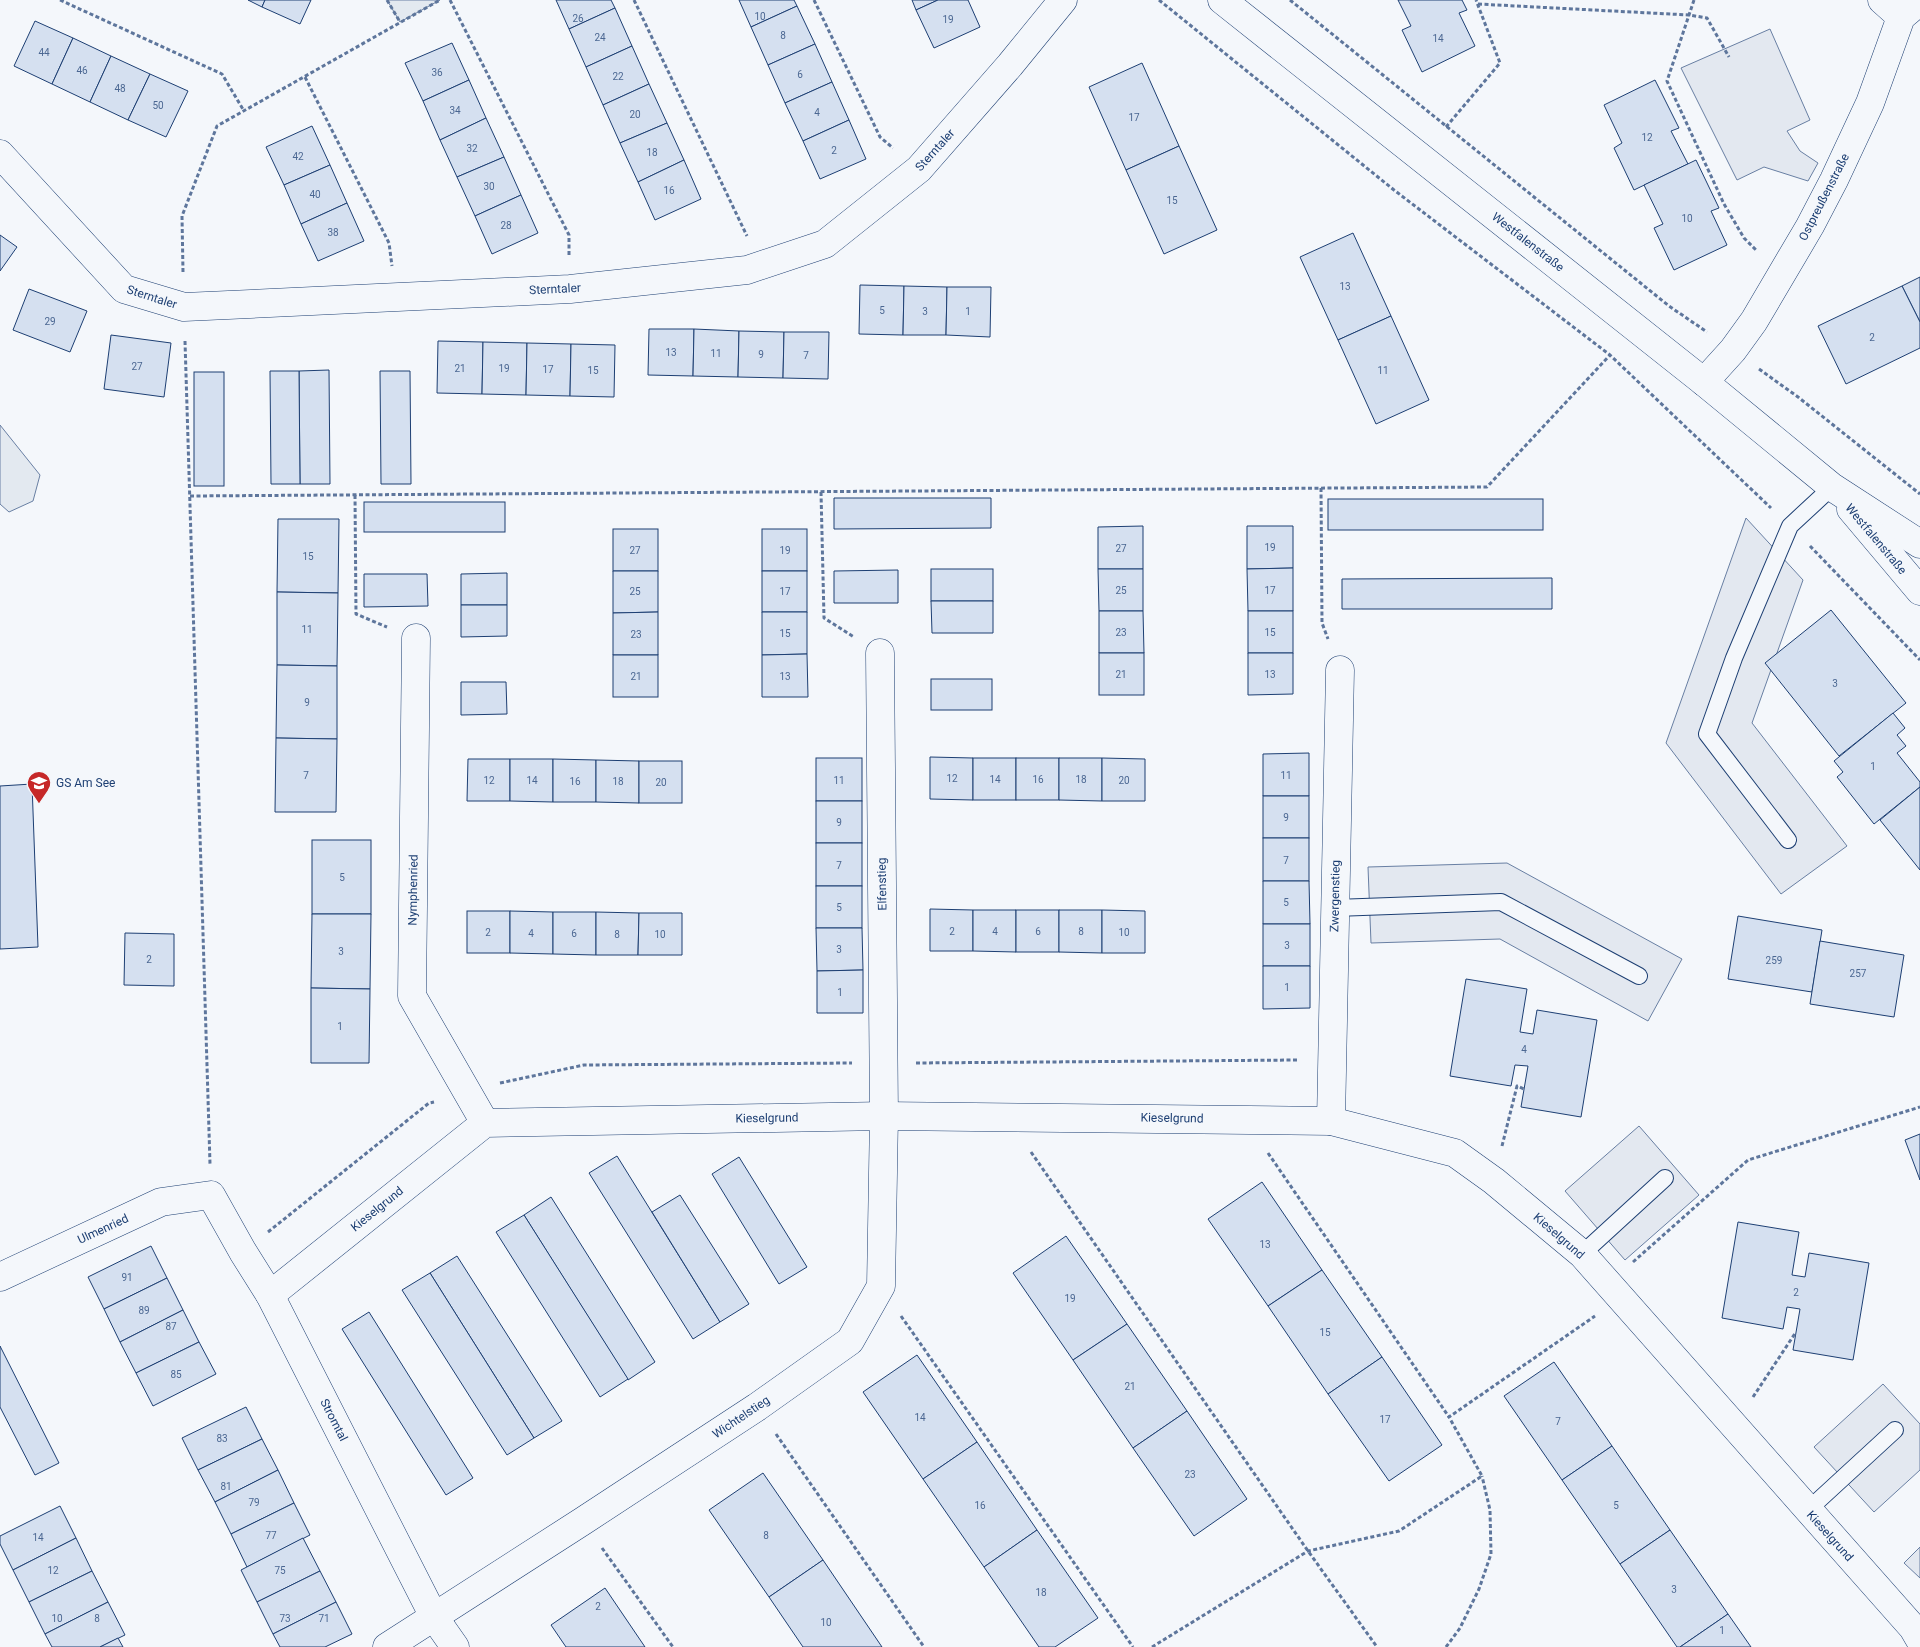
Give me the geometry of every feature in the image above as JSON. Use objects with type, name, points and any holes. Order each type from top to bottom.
[{"type":"street","name":"Sterntaler","points":[[0,154],[124,289],[184,308],[395,296],[570,289],[747,270],[826,244],[918,169],[1010,65],[1063,0]]},
{"type":"street","name":"Westfalenstraße","points":[[1222,0],[1704,382],[1832,487],[1920,544]]},
{"type":"street","name":"Ostpreußenstraße","points":[[1704,382],[1733,350],[1782,276],[1834,180],[1870,103],[1901,6]]},
{"type":"street","name":"Westfalenstraße","points":[[1832,487],[1920,591]]},
{"type":"street","name":"Nymphenried","points":[[416,638],[412,996],[485,1123]]},
{"type":"street","name":"Elfenstieg","points":[[880,653],[884,1116]]},
{"type":"street","name":"Zwergenstieg","points":[[1331,1121],[1340,670]]},
{"type":"street","name":"Kieselgrund","points":[[270,1295],[485,1123],[884,1116],[1331,1121],[1456,1153],[1494,1180],[1582,1254],[1808,1510],[1918,1629]]},
{"type":"street","name":"Wichtelstieg","points":[[387,1647],[757,1407],[850,1341],[881,1286],[884,1116]]},
{"type":"street","name":"Ulmenried","points":[[0,1275],[161,1202],[211,1194]]},
{"type":"street","name":"Stromtal","points":[[211,1194],[243,1252],[270,1295],[434,1617],[455,1647]]},
{"type":"lane","points":[[1788,840],[1707,734],[1734,658],[1790,526],[1832,487]]},
{"type":"lane","points":[[1335,908],[1501,902],[1639,976]]},
{"type":"lane","points":[[1582,1254],[1666,1178]]},
{"type":"lane","points":[[1808,1510],[1895,1430]]},
{"type":"path","points":[[60,0],[222,74],[244,111]]},
{"type":"path","points":[[387,0],[400,22]]},
{"type":"path","points":[[211,1194],[182,216],[217,126],[440,0]]},
{"type":"path","points":[[450,0],[569,235],[570,289]]},
{"type":"path","points":[[634,0],[747,233],[747,270]]},
{"type":"path","points":[[814,0],[880,137],[918,169]]},
{"type":"path","points":[[1159,0],[1394,190],[1610,355],[1790,526],[1920,660]]},
{"type":"path","points":[[1290,0],[1669,306],[1798,397],[1920,494]]},
{"type":"path","points":[[1694,0],[1667,81],[1724,204],[1744,238],[1782,276]]},
{"type":"path","points":[[1446,127],[1500,63],[1477,2],[1689,15],[1707,18],[1729,56]]},
{"type":"path","points":[[305,77],[389,243],[395,296]]},
{"type":"path","points":[[190,496],[1487,487],[1610,355]]},
{"type":"path","points":[[1321,488],[1322,623],[1340,670]]},
{"type":"path","points":[[821,492],[824,618],[880,653]]},
{"type":"path","points":[[355,495],[356,614],[416,638]]},
{"type":"path","points":[[1494,1180],[1518,1086],[1524,1089]]},
{"type":"path","points":[[1449,1417],[1614,1291],[1748,1160],[1920,1107]]},
{"type":"path","points":[[1007,1117],[1308,1551],[1377,1647]]},
{"type":"path","points":[[1245,1119],[1449,1417],[1482,1476],[1490,1510],[1491,1554],[1479,1589],[1460,1628],[1446,1647]]},
{"type":"path","points":[[881,1286],[1133,1647]]},
{"type":"path","points":[[1734,1427],[1796,1332]]},
{"type":"path","points":[[757,1407],[924,1647]]},
{"type":"path","points":[[1152,1647],[1308,1551],[1399,1531],[1482,1476]]},
{"type":"path","points":[[583,1521],[673,1647]]},
{"type":"shaded area","points":[[387,0],[440,0],[400,22]]},
{"type":"shaded area","points":[[1770,29],[1810,120],[1787,131],[1800,151],[1818,163],[1808,181],[1764,167],[1737,180],[1681,68]]},
{"type":"shaded area","points":[[0,425],[40,475],[33,501],[9,512],[0,504]]},
{"type":"shaded area","points":[[1746,518],[1803,580],[1752,723],[1847,846],[1781,894],[1666,743]]},
{"type":"shaded area","points":[[1507,863],[1682,959],[1648,1021],[1500,939],[1371,943],[1368,867]]},
{"type":"shaded area","points":[[1639,1126],[1699,1195],[1625,1260],[1565,1191]]},
{"type":"shaded area","points":[[1883,1384],[1920,1424],[1920,1470],[1874,1512],[1814,1447]]},
{"type":"shaded area","points":[[1920,1547],[1920,1578],[1904,1563]]},
{"type":"building","points":[[248,0],[265,0],[262,7]]},
{"type":"building","points":[[265,0],[311,0],[300,24],[262,7]]},
{"type":"building","points":[[556,0],[611,0],[615,8],[569,29]]},
{"type":"building","points":[[739,0],[794,0],[797,6],[751,27]]},
{"type":"building","points":[[912,0],[938,0],[916,10]]},
{"type":"building","points":[[938,0],[968,0],[980,27],[934,48],[916,10]]},
{"type":"building","points":[[1398,0],[1462,0],[1467,10],[1459,13],[1475,46],[1422,72],[1402,30],[1411,26]]},
{"type":"building","points":[[797,6],[815,44],[768,65],[751,27]]},
{"type":"building","points":[[615,8],[632,46],[586,67],[569,29]]},
{"type":"building","points":[[35,21],[73,38],[52,84],[14,66]]},
{"type":"building","points":[[73,38],[111,56],[90,102],[52,84]]},
{"type":"building","points":[[452,43],[469,80],[423,101],[405,63]]},
{"type":"building","points":[[815,44],[832,82],[785,103],[768,65]]},
{"type":"building","points":[[632,46],[649,84],[603,105],[586,67]]},
{"type":"building","points":[[111,56],[150,74],[128,120],[90,102]]},
{"type":"building","points":[[1142,63],[1179,146],[1126,170],[1089,87]]},
{"type":"building","points":[[150,74],[188,91],[166,137],[128,120]]},
{"type":"building","points":[[469,80],[486,118],[440,140],[423,101]]},
{"type":"building","points":[[1655,80],[1679,128],[1671,131],[1688,164],[1634,190],[1614,148],[1622,143],[1604,105]]},
{"type":"building","points":[[832,82],[849,120],[803,141],[785,103]]},
{"type":"building","points":[[649,84],[667,123],[620,143],[603,105]]},
{"type":"building","points":[[486,118],[504,157],[457,177],[440,140]]},
{"type":"building","points":[[849,120],[866,159],[820,179],[803,141]]},
{"type":"building","points":[[667,123],[684,160],[638,182],[620,143]]},
{"type":"building","points":[[312,126],[330,165],[284,185],[266,147]]},
{"type":"building","points":[[1179,146],[1217,230],[1164,254],[1126,170]]},
{"type":"building","points":[[504,157],[521,195],[475,216],[457,177]]},
{"type":"building","points":[[684,160],[701,199],[655,220],[638,182]]},
{"type":"building","points":[[1696,160],[1719,208],[1711,211],[1727,245],[1674,270],[1654,228],[1663,224],[1644,185]]},
{"type":"building","points":[[330,165],[347,203],[301,224],[284,185]]},
{"type":"building","points":[[521,195],[538,233],[492,254],[475,216]]},
{"type":"building","points":[[347,203],[364,241],[318,261],[301,224]]},
{"type":"building","points":[[1353,233],[1391,316],[1338,340],[1300,257]]},
{"type":"building","points":[[0,235],[17,247],[0,271]]},
{"type":"building","points":[[1920,277],[1920,322],[1902,286]]},
{"type":"building","points":[[860,285],[904,286],[903,335],[859,334]]},
{"type":"building","points":[[904,286],[947,287],[946,335],[903,335]]},
{"type":"building","points":[[1902,286],[1920,322],[1920,348],[1846,384],[1818,326]]},
{"type":"building","points":[[947,287],[991,287],[990,337],[946,335]]},
{"type":"building","points":[[29,289],[87,311],[70,352],[13,330]]},
{"type":"building","points":[[1391,316],[1429,400],[1376,424],[1338,340]]},
{"type":"building","points":[[649,329],[694,329],[693,376],[648,375]]},
{"type":"building","points":[[694,329],[739,331],[738,377],[693,376]]},
{"type":"building","points":[[739,331],[784,332],[783,378],[738,377]]},
{"type":"building","points":[[784,332],[829,332],[828,379],[783,378]]},
{"type":"building","points":[[111,335],[171,343],[164,397],[104,389]]},
{"type":"building","points":[[438,341],[483,342],[482,394],[437,393]]},
{"type":"building","points":[[483,342],[527,343],[526,395],[482,394]]},
{"type":"building","points":[[527,343],[571,344],[570,396],[526,395]]},
{"type":"building","points":[[571,344],[615,345],[614,397],[570,396]]},
{"type":"building","points":[[329,370],[330,484],[300,484],[299,371]]},
{"type":"building","points":[[270,371],[299,371],[300,484],[271,484]]},
{"type":"building","points":[[380,371],[410,371],[411,484],[381,484]]},
{"type":"building","points":[[194,372],[224,372],[224,486],[194,486]]},
{"type":"building","points":[[834,498],[991,498],[991,528],[834,529]]},
{"type":"building","points":[[1328,499],[1543,499],[1543,530],[1328,530]]},
{"type":"building","points":[[364,502],[505,502],[505,532],[364,532]]},
{"type":"building","points":[[278,519],[339,519],[338,593],[277,592]]},
{"type":"building","points":[[1143,526],[1143,569],[1098,569],[1098,527]]},
{"type":"building","points":[[1247,526],[1293,526],[1293,568],[1247,569]]},
{"type":"building","points":[[613,529],[658,529],[658,571],[613,571]]},
{"type":"building","points":[[762,529],[807,529],[807,571],[762,571]]},
{"type":"building","points":[[1293,568],[1293,611],[1248,611],[1247,569]]},
{"type":"building","points":[[931,569],[993,569],[993,601],[931,601]]},
{"type":"building","points":[[1098,569],[1143,569],[1143,611],[1099,611]]},
{"type":"building","points":[[898,570],[898,603],[834,603],[834,571]]},
{"type":"building","points":[[613,571],[658,571],[658,612],[613,613]]},
{"type":"building","points":[[762,571],[807,571],[807,612],[762,612]]},
{"type":"building","points":[[507,573],[507,605],[461,605],[461,574]]},
{"type":"building","points":[[364,574],[427,574],[428,606],[364,607]]},
{"type":"building","points":[[1552,578],[1552,609],[1342,609],[1342,579]]},
{"type":"building","points":[[277,592],[338,593],[337,666],[277,665]]},
{"type":"building","points":[[931,601],[993,601],[993,633],[932,633]]},
{"type":"building","points":[[461,605],[507,605],[507,636],[461,637]]},
{"type":"building","points":[[1831,610],[1906,703],[1839,756],[1765,663]]},
{"type":"building","points":[[1099,611],[1143,611],[1144,653],[1099,653]]},
{"type":"building","points":[[1248,611],[1293,611],[1293,653],[1248,653]]},
{"type":"building","points":[[658,612],[658,655],[613,655],[613,613]]},
{"type":"building","points":[[762,612],[807,612],[807,654],[762,655]]},
{"type":"building","points":[[1099,653],[1144,653],[1144,695],[1099,695]]},
{"type":"building","points":[[1248,653],[1293,653],[1293,694],[1248,695]]},
{"type":"building","points":[[807,654],[808,697],[762,697],[762,655]]},
{"type":"building","points":[[613,655],[658,655],[658,697],[613,697]]},
{"type":"building","points":[[277,665],[337,666],[337,739],[276,738]]},
{"type":"building","points":[[931,679],[992,679],[992,710],[931,710]]},
{"type":"building","points":[[461,682],[506,682],[507,714],[461,715]]},
{"type":"building","points":[[1893,713],[1905,728],[1897,735],[1906,746],[1897,753],[1920,782],[1920,787],[1874,824],[1837,777],[1843,772],[1834,761]]},
{"type":"building","points":[[276,738],[337,739],[336,812],[275,812]]},
{"type":"building","points":[[1309,753],[1309,796],[1263,796],[1263,754]]},
{"type":"building","points":[[930,757],[973,758],[973,800],[930,799]]},
{"type":"building","points":[[816,758],[862,758],[862,801],[816,801]]},
{"type":"building","points":[[973,758],[1016,758],[1016,800],[973,800]]},
{"type":"building","points":[[1016,758],[1059,758],[1059,800],[1016,800]]},
{"type":"building","points":[[1059,758],[1102,758],[1102,801],[1059,800]]},
{"type":"building","points":[[1102,758],[1145,759],[1145,801],[1102,801]]},
{"type":"building","points":[[468,759],[510,759],[510,801],[467,801]]},
{"type":"building","points":[[510,759],[553,759],[553,802],[510,801]]},
{"type":"building","points":[[553,759],[596,760],[596,802],[553,802]]},
{"type":"building","points":[[596,760],[639,761],[639,803],[596,802]]},
{"type":"building","points":[[639,761],[682,761],[682,803],[639,803]]},
{"type":"building","points":[[32,784],[38,947],[0,949],[0,786]]},
{"type":"building","points":[[1920,787],[1920,870],[1880,820]]},
{"type":"building","points":[[1263,796],[1309,796],[1309,838],[1263,838]]},
{"type":"building","points":[[816,801],[862,801],[862,843],[816,843]]},
{"type":"building","points":[[1263,838],[1309,838],[1309,881],[1263,881]]},
{"type":"building","points":[[312,840],[371,840],[371,914],[312,914]]},
{"type":"building","points":[[816,843],[862,843],[862,886],[816,886]]},
{"type":"building","points":[[1263,881],[1309,881],[1310,924],[1263,924]]},
{"type":"building","points":[[816,886],[862,886],[862,928],[816,928]]},
{"type":"building","points":[[930,909],[973,910],[973,951],[930,951]]},
{"type":"building","points":[[973,910],[1016,910],[1016,952],[973,951]]},
{"type":"building","points":[[1016,910],[1059,910],[1059,952],[1016,952]]},
{"type":"building","points":[[1059,910],[1102,910],[1102,953],[1059,952]]},
{"type":"building","points":[[1102,910],[1145,911],[1145,953],[1102,953]]},
{"type":"building","points":[[467,911],[510,911],[510,953],[467,953]]},
{"type":"building","points":[[510,911],[553,912],[553,954],[510,953]]},
{"type":"building","points":[[553,912],[596,912],[596,955],[553,954]]},
{"type":"building","points":[[596,912],[639,913],[638,955],[596,955]]},
{"type":"building","points":[[639,913],[682,913],[682,955],[638,955]]},
{"type":"building","points":[[312,914],[371,914],[370,989],[311,988]]},
{"type":"building","points":[[1738,916],[1822,930],[1812,992],[1728,979]]},
{"type":"building","points":[[1263,924],[1310,924],[1310,966],[1263,966]]},
{"type":"building","points":[[816,928],[862,928],[863,970],[817,971]]},
{"type":"building","points":[[125,933],[174,934],[174,986],[124,985]]},
{"type":"building","points":[[1820,941],[1904,955],[1894,1017],[1810,1004]]},
{"type":"building","points":[[1263,966],[1310,966],[1310,1008],[1263,1009]]},
{"type":"building","points":[[863,970],[863,1013],[817,1013],[817,971]]},
{"type":"building","points":[[1466,979],[1527,989],[1520,1032],[1533,1034],[1537,1010],[1597,1020],[1581,1117],[1521,1107],[1528,1066],[1515,1065],[1511,1086],[1450,1076]]},
{"type":"building","points":[[311,988],[370,989],[369,1063],[311,1063]]},
{"type":"building","points":[[1920,1134],[1920,1180],[1905,1140]]},
{"type":"building","points":[[617,1156],[720,1322],[693,1339],[589,1173]]},
{"type":"building","points":[[739,1157],[807,1267],[779,1284],[712,1174]]},
{"type":"building","points":[[1262,1182],[1322,1270],[1268,1306],[1208,1219]]},
{"type":"building","points":[[680,1195],[749,1304],[720,1322],[652,1212]]},
{"type":"building","points":[[551,1197],[655,1362],[628,1380],[524,1215]]},
{"type":"building","points":[[524,1215],[628,1379],[600,1397],[496,1232]]},
{"type":"building","points":[[1738,1222],[1799,1232],[1792,1275],[1805,1277],[1809,1253],[1869,1263],[1853,1360],[1793,1350],[1800,1309],[1787,1307],[1783,1329],[1722,1318]]},
{"type":"building","points":[[1066,1236],[1127,1324],[1073,1360],[1013,1273]]},
{"type":"building","points":[[151,1246],[167,1278],[104,1309],[88,1277]]},
{"type":"building","points":[[457,1256],[562,1421],[534,1438],[430,1273]]},
{"type":"building","points":[[1322,1270],[1382,1357],[1328,1394],[1268,1306]]},
{"type":"building","points":[[430,1273],[534,1438],[507,1455],[402,1290]]},
{"type":"building","points":[[167,1278],[183,1310],[120,1342],[104,1309]]},
{"type":"building","points":[[183,1310],[199,1342],[136,1373],[120,1342]]},
{"type":"building","points":[[369,1312],[473,1478],[446,1495],[342,1329]]},
{"type":"building","points":[[1127,1324],[1187,1411],[1133,1448],[1073,1360]]},
{"type":"building","points":[[199,1342],[216,1374],[153,1406],[136,1373]]},
{"type":"building","points":[[0,1346],[59,1463],[35,1475],[0,1407]]},
{"type":"building","points":[[917,1355],[977,1442],[923,1479],[863,1392]]},
{"type":"building","points":[[1382,1357],[1442,1445],[1389,1481],[1328,1394]]},
{"type":"building","points":[[1554,1362],[1612,1446],[1562,1480],[1504,1396]]},
{"type":"building","points":[[246,1407],[262,1439],[198,1470],[182,1438]]},
{"type":"building","points":[[1187,1411],[1247,1499],[1194,1536],[1133,1448]]},
{"type":"building","points":[[262,1439],[278,1470],[215,1502],[198,1470]]},
{"type":"building","points":[[977,1442],[1037,1530],[984,1567],[923,1479]]},
{"type":"building","points":[[1612,1446],[1670,1530],[1620,1564],[1562,1480]]},
{"type":"building","points":[[278,1470],[294,1503],[231,1534],[215,1502]]},
{"type":"building","points":[[763,1473],[823,1560],[769,1597],[709,1510]]},
{"type":"building","points":[[294,1503],[310,1535],[247,1567],[231,1534]]},
{"type":"building","points":[[60,1506],[76,1538],[13,1570],[0,1544],[0,1536]]},
{"type":"building","points":[[1037,1530],[1098,1618],[1055,1647],[1039,1647],[984,1567]]},
{"type":"building","points":[[1670,1530],[1728,1614],[1680,1647],[1677,1647],[1620,1564]]},
{"type":"building","points":[[76,1538],[92,1571],[29,1602],[13,1570]]},
{"type":"building","points":[[303,1538],[320,1571],[257,1602],[241,1570]]},
{"type":"building","points":[[823,1560],[882,1647],[803,1647],[769,1597]]},
{"type":"building","points":[[92,1571],[108,1602],[45,1634],[29,1602]]},
{"type":"building","points":[[320,1571],[336,1602],[273,1634],[257,1602]]},
{"type":"building","points":[[605,1588],[645,1647],[566,1647],[551,1625]]},
{"type":"building","points":[[108,1602],[125,1635],[100,1647],[52,1647],[45,1634]]},
{"type":"building","points":[[336,1602],[352,1634],[325,1647],[280,1647],[273,1634]]},
{"type":"building","points":[[1728,1614],[1751,1647],[1680,1647]]},
{"type":"building","points":[[118,1638],[123,1647],[100,1647]]},
{"type":"place","name":"GS Am See","points":[[39,804]]}]
